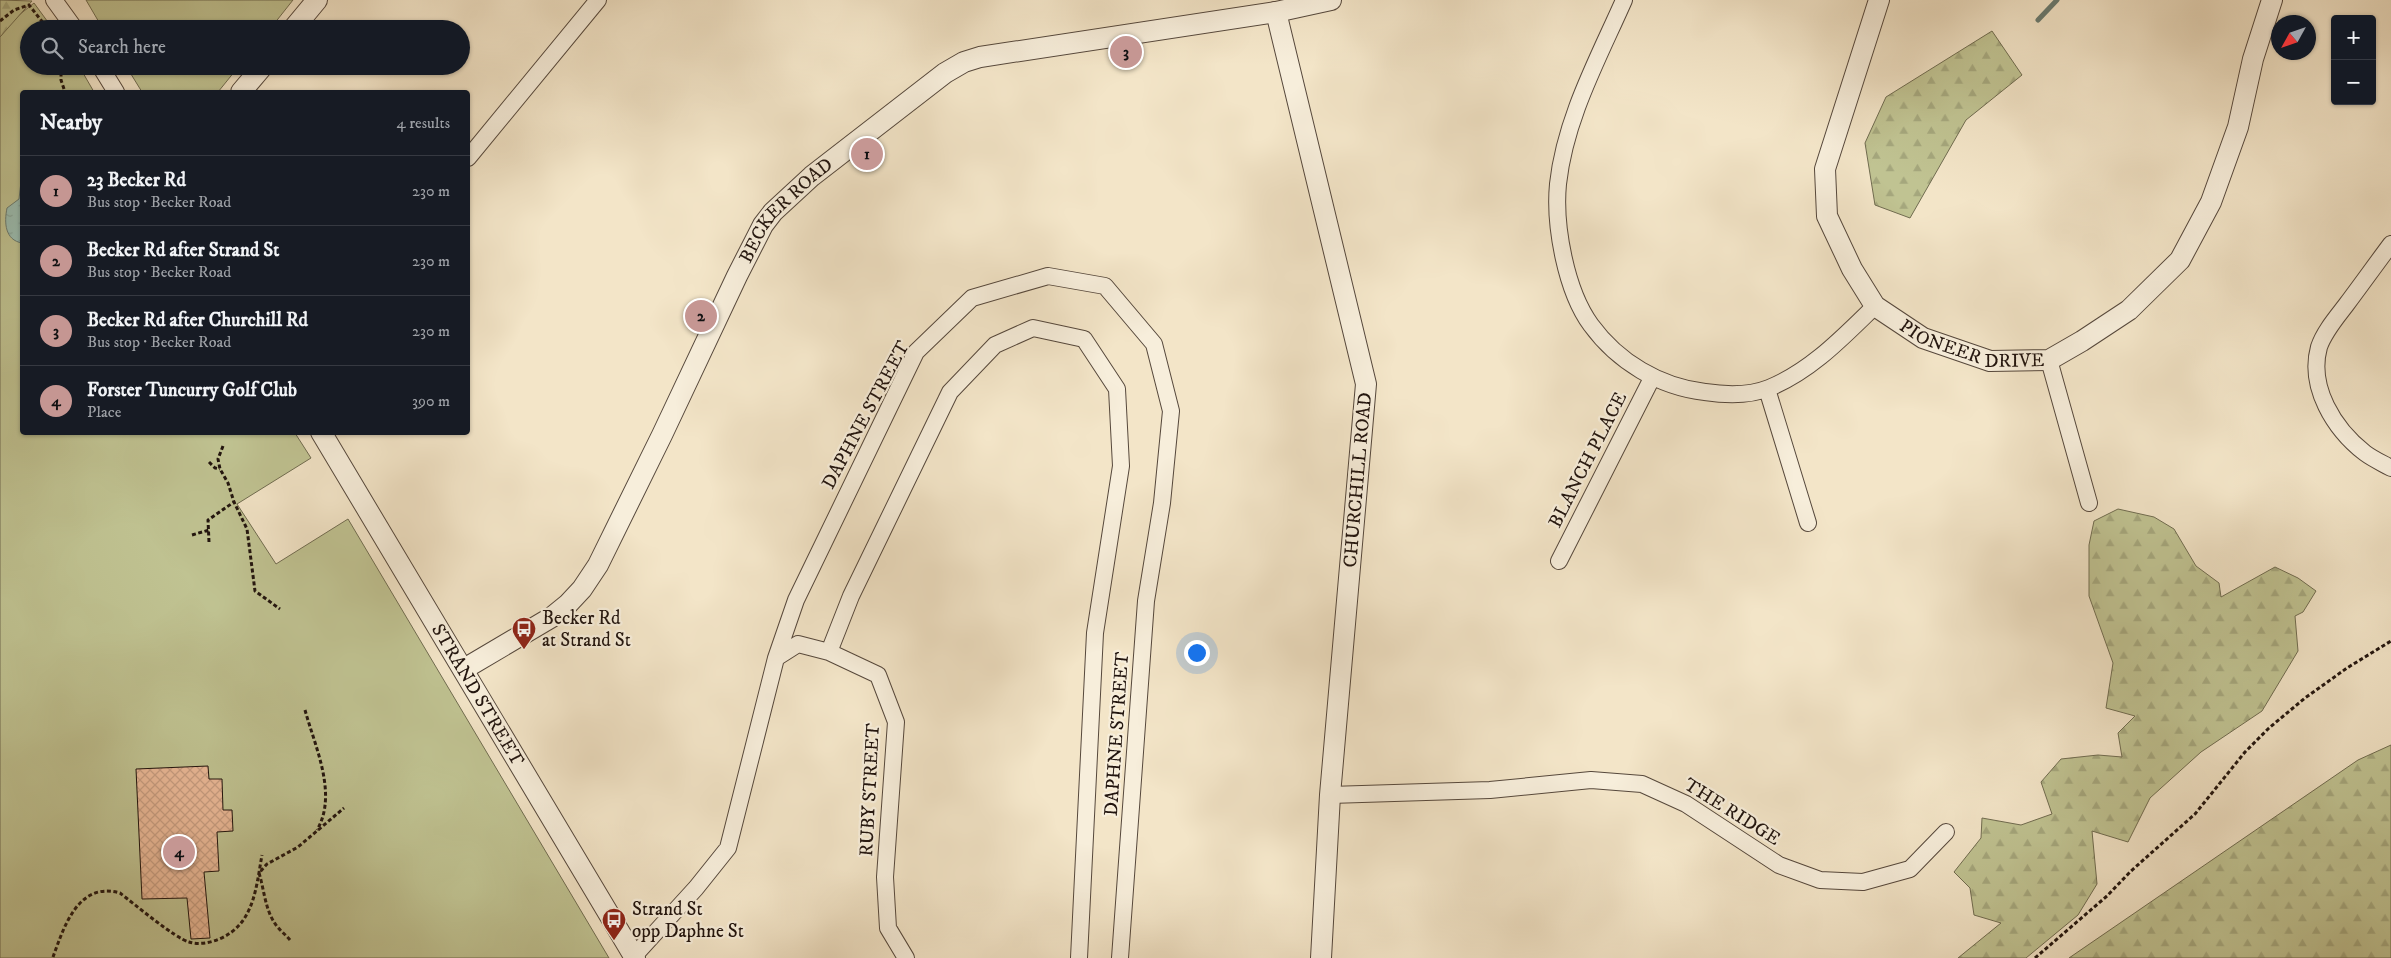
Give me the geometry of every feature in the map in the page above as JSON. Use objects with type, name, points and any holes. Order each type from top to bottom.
[{"type":"street","points":[[54,0],[68,20]]},
{"type":"street","points":[[300,20],[317,0]]},
{"type":"street","points":[[470,156],[598,0]]},
{"type":"street","name":"BECKER ROAD","points":[[464,669],[552,617],[582,589],[598,565],[762,226],[773,212],[812,176],[945,73],[964,62],[1001,53],[1276,12],[1331,0]]},
{"type":"street","points":[[1624,0],[1569,130],[1558,185],[1560,235],[1573,288],[1591,325],[1620,354],[1652,378],[1691,390],[1727,395],[1767,389],[1802,372],[1876,306]]},
{"type":"street","name":"PIONEER DRIVE","points":[[1879,0],[1825,169],[1827,216],[1852,269],[1876,306],[1922,338],[1990,361],[2049,360],[2129,310],[2180,260],[2212,202],[2238,127],[2252,59],[2272,0]]},
{"type":"street","name":"CHURCHILL ROAD","points":[[1276,12],[1366,384],[1330,795],[1321,958]]},
{"type":"street","points":[[106,75],[115,90]]},
{"type":"street","points":[[243,90],[255,75]]},
{"type":"street","points":[[2391,244],[2328,329],[2319,346],[2317,379],[2321,395],[2330,413],[2346,434],[2364,452],[2391,468]]},
{"type":"street","name":"DAPHNE STREET","points":[[635,957],[696,888],[728,848],[776,658],[796,600],[916,352],[972,298],[1048,276],[1105,286],[1154,344],[1171,411],[1162,503],[1146,601],[1120,958]]},
{"type":"street","name":"DAPHNE STREET","points":[[829,652],[851,596],[950,392],[995,345],[1032,328],[1084,339],[1117,389],[1121,466],[1095,633],[1079,958]]},
{"type":"street","points":[[2049,360],[2089,503]]},
{"type":"street","name":"BLANCH PLACE","points":[[1559,561],[1652,378]]},
{"type":"street","points":[[1767,389],[1808,523]]},
{"type":"street","name":"STRAND STREET","points":[[323,435],[635,957]]},
{"type":"street","name":"RUBY STREET","points":[[776,658],[798,644],[829,652],[878,676],[896,722],[885,877],[888,928],[906,958]]},
{"type":"street","name":"THE RIDGE","points":[[1330,795],[1490,790],[1591,780],[1642,784],[1686,804],[1779,865],[1820,880],[1863,882],[1910,869],[1946,832]]},
{"type":"path","points":[[0,21],[14,10],[28,5],[40,20]]},
{"type":"path","points":[[60,75],[60,80],[64,90]]},
{"type":"path","points":[[223,446],[218,459],[220,469],[228,483],[234,502],[247,529],[255,590],[280,609]]},
{"type":"path","points":[[209,462],[215,468],[220,469]]},
{"type":"path","points":[[209,542],[208,520],[234,502]]},
{"type":"path","points":[[192,535],[209,530]]},
{"type":"path","points":[[2035,958],[2107,896],[2195,814],[2245,752],[2269,728],[2347,668],[2391,641]]},
{"type":"path","points":[[305,710],[326,787],[325,813],[315,832]]},
{"type":"path","points":[[259,873],[267,864],[298,847],[344,808]]},
{"type":"path","points":[[53,957],[68,916],[89,896],[100,892],[111,891],[120,893],[189,942],[213,942],[236,930],[245,920],[252,906],[262,855]]},
{"type":"path","points":[[259,873],[268,910],[274,924],[290,940]]},
{"type":"green space","points":[[0,0],[32,1],[0,37]]},
{"type":"green space","points":[[86,0],[293,0],[277,20],[98,20]]},
{"type":"green space","points":[[34,3],[46,20],[20,20],[20,75],[84,75],[93,90],[20,90],[20,435],[296,435],[311,458],[237,504],[276,564],[348,519],[609,958],[0,958],[0,37],[14,19]]},
{"type":"green space","points":[[1992,31],[2022,75],[1966,120],[1910,218],[1875,205],[1865,143],[1886,97]]},
{"type":"green space","points":[[132,75],[232,75],[220,90],[141,90]]},
{"type":"green space","points":[[2118,509],[2154,517],[2174,529],[2196,566],[2219,583],[2221,597],[2275,567],[2298,578],[2316,591],[2303,612],[2295,616],[2298,651],[2262,711],[2201,752],[2150,798],[2128,842],[2092,831],[2097,884],[2078,915],[2026,958],[1958,958],[2001,923],[1974,915],[1970,888],[1954,872],[1981,838],[1982,818],[2021,825],[2052,814],[2041,782],[2061,759],[2098,755],[2122,757],[2118,733],[2135,716],[2106,708],[2113,663],[2089,596],[2089,545],[2094,521]]},
{"type":"green space","points":[[2391,745],[2391,958],[2069,958],[2358,760]]},
{"type":"water","points":[[20,190],[20,242],[9,235],[6,225],[7,208],[19,199]]},
{"type":"building","points":[[208,766],[209,779],[222,779],[223,810],[232,810],[233,831],[217,832],[219,871],[204,872],[210,938],[191,939],[187,898],[142,899],[136,769]]},
{"type":"waterway","points":[[2038,20],[2057,0]]},
{"type":"place","name":"Becker Rd after Churchill Rd","points":[[1126,52]]},
{"type":"place","name":"23 Becker Rd","points":[[867,154]]},
{"type":"place","name":"Becker Rd after Strand St","points":[[701,316]]},
{"type":"place","name":"Becker Rd at Strand St","points":[[524,650]]},
{"type":"place","name":"Forster Tuncurry Golf Club","points":[[179,852]]},
{"type":"place","name":"Strand St opp Daphne St","points":[[614,941]]}]
